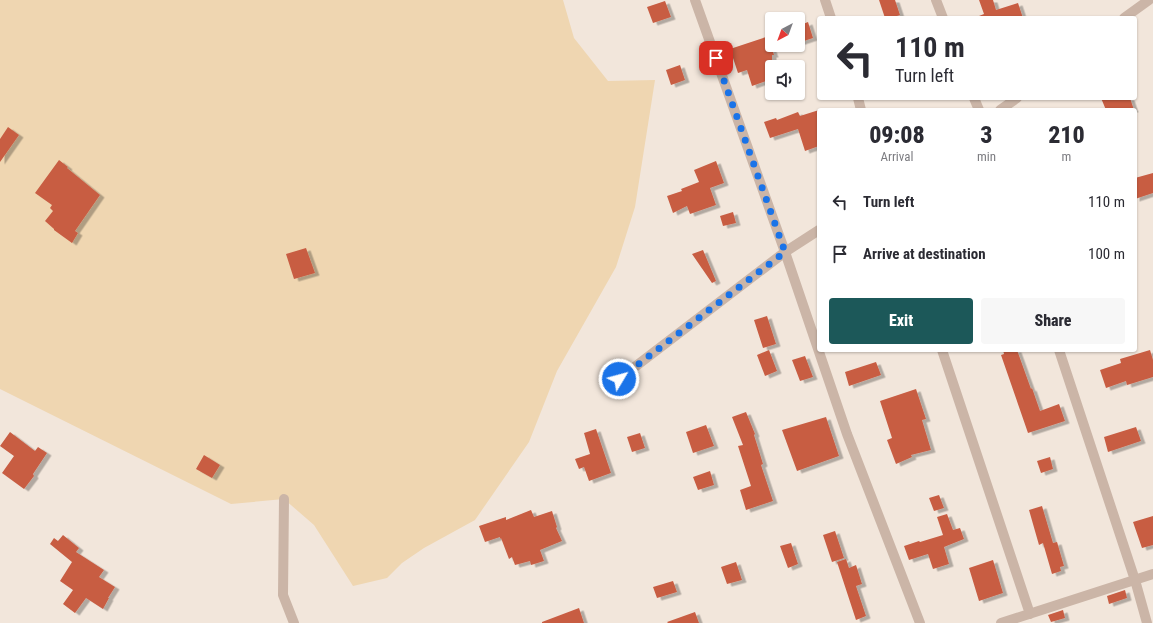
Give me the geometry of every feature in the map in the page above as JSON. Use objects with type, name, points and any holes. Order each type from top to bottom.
[{"type":"street","points":[[695,0],[817,346]]},
{"type":"street","points":[[825,0],[830,16]]},
{"type":"street","points":[[936,0],[942,16]]},
{"type":"street","points":[[1127,16],[1149,0]]},
{"type":"street","points":[[1003,108],[1013,100]]},
{"type":"street","points":[[619,379],[785,252],[817,231]]},
{"type":"street","points":[[819,352],[847,434],[920,623]]},
{"type":"street","points":[[943,352],[1030,614]]},
{"type":"street","points":[[1060,352],[1148,623]]},
{"type":"street","points":[[284,499],[283,596],[294,623]]},
{"type":"street","points":[[1001,623],[1153,574]]},
{"type":"sand","points":[[0,0],[563,0],[574,38],[608,81],[655,80],[635,207],[616,267],[557,371],[529,442],[475,520],[424,548],[402,563],[387,578],[353,586],[314,525],[284,499],[231,504],[0,389]]},
{"type":"building","points":[[879,0],[895,0],[900,15],[884,16]]},
{"type":"building","points":[[979,0],[993,0],[996,10],[1018,3],[1022,16],[979,16],[984,14]]},
{"type":"building","points":[[665,1],[671,17],[653,23],[647,7]]},
{"type":"building","points":[[808,22],[813,38],[805,41],[805,23]]},
{"type":"building","points":[[765,37],[765,52],[773,52],[774,55],[772,55],[772,60],[765,60],[765,81],[752,86],[747,70],[738,73],[730,49]]},
{"type":"building","points":[[680,65],[685,80],[671,85],[666,70]]},
{"type":"building","points":[[1102,100],[1131,100],[1133,108],[1105,108]]},
{"type":"building","points":[[817,111],[817,147],[805,151],[798,129],[770,138],[764,122],[776,118],[777,120],[798,112],[800,116]]},
{"type":"building","points":[[8,127],[19,135],[0,162],[0,139]]},
{"type":"building","points":[[59,160],[100,195],[75,231],[78,233],[72,243],[54,230],[45,221],[53,211],[50,208],[52,205],[35,193]]},
{"type":"building","points":[[716,161],[724,183],[710,188],[716,205],[690,214],[687,206],[673,213],[667,196],[682,191],[681,189],[699,182],[694,170]]},
{"type":"building","points":[[1153,173],[1153,193],[1137,198],[1137,177]]},
{"type":"building","points":[[733,212],[736,223],[723,226],[720,216]]},
{"type":"building","points":[[306,248],[315,273],[294,279],[286,254]]},
{"type":"building","points":[[703,250],[716,281],[712,283],[692,254]]},
{"type":"building","points":[[767,316],[776,344],[763,348],[754,320]]},
{"type":"building","points":[[769,350],[777,371],[765,376],[757,355]]},
{"type":"building","points":[[1150,350],[1153,360],[1153,377],[1127,385],[1126,381],[1106,388],[1100,370],[1121,363],[1120,359]]},
{"type":"building","points":[[1004,352],[1018,352],[1040,411],[1059,404],[1065,421],[1028,433],[1001,355],[1004,354]]},
{"type":"building","points":[[805,356],[813,377],[800,381],[792,360]]},
{"type":"building","points":[[876,362],[881,375],[849,386],[845,372]]},
{"type":"building","points":[[916,389],[926,419],[922,420],[931,450],[911,455],[912,457],[896,464],[887,440],[892,438],[880,401]]},
{"type":"building","points":[[746,412],[755,434],[754,435],[763,464],[761,465],[773,501],[746,510],[740,490],[751,486],[738,446],[743,445],[732,417]]},
{"type":"building","points":[[826,417],[839,456],[797,471],[782,430]]},
{"type":"building","points":[[706,425],[714,446],[693,453],[686,432]]},
{"type":"building","points":[[1136,427],[1141,441],[1108,452],[1104,437]]},
{"type":"building","points":[[596,429],[611,473],[589,481],[584,467],[579,469],[575,459],[590,454],[584,433]]},
{"type":"building","points":[[10,432],[35,451],[38,447],[47,453],[33,474],[34,476],[24,489],[2,473],[14,456],[0,446]]},
{"type":"building","points":[[640,433],[645,448],[632,452],[627,437]]},
{"type":"building","points":[[204,455],[220,465],[212,478],[196,469]]},
{"type":"building","points":[[1050,457],[1053,469],[1041,473],[1037,461]]},
{"type":"building","points":[[710,471],[714,485],[698,490],[693,477]]},
{"type":"building","points":[[939,495],[944,508],[934,511],[929,498]]},
{"type":"building","points":[[1042,506],[1053,543],[1057,542],[1064,566],[1060,567],[1061,571],[1052,574],[1043,543],[1039,545],[1029,510]]},
{"type":"building","points":[[531,510],[534,517],[552,511],[557,527],[556,528],[562,541],[540,550],[544,561],[531,565],[530,561],[515,565],[512,557],[509,559],[501,538],[500,539],[500,537],[485,542],[479,526],[506,517],[506,520]]},
{"type":"building","points":[[947,514],[953,530],[960,528],[964,539],[944,547],[949,564],[933,569],[928,554],[909,560],[904,546],[943,535],[937,517]]},
{"type":"building","points":[[1153,516],[1153,545],[1142,548],[1133,522]]},
{"type":"building","points":[[835,531],[844,558],[832,562],[823,535]]},
{"type":"building","points":[[63,535],[79,548],[76,552],[104,570],[99,577],[115,587],[103,609],[86,598],[75,613],[63,604],[73,590],[60,581],[72,562],[50,544],[54,538],[58,541]]},
{"type":"building","points":[[791,543],[798,564],[788,568],[780,546]]},
{"type":"building","points":[[846,559],[849,568],[856,565],[862,584],[856,586],[866,616],[856,620],[837,562]]},
{"type":"building","points":[[993,560],[1003,593],[979,601],[969,568]]},
{"type":"building","points":[[736,562],[742,580],[727,584],[721,567]]},
{"type":"building","points":[[673,581],[677,592],[657,598],[653,587]]},
{"type":"building","points":[[1125,590],[1127,598],[1109,604],[1107,596]]},
{"type":"building","points":[[579,608],[584,623],[542,623],[542,622]]},
{"type":"building","points":[[1063,610],[1065,618],[1051,622],[1048,615]]},
{"type":"building","points":[[695,612],[699,623],[667,622]]},
{"type":"route","points":[[619,379],[785,252],[716,58]]}]
